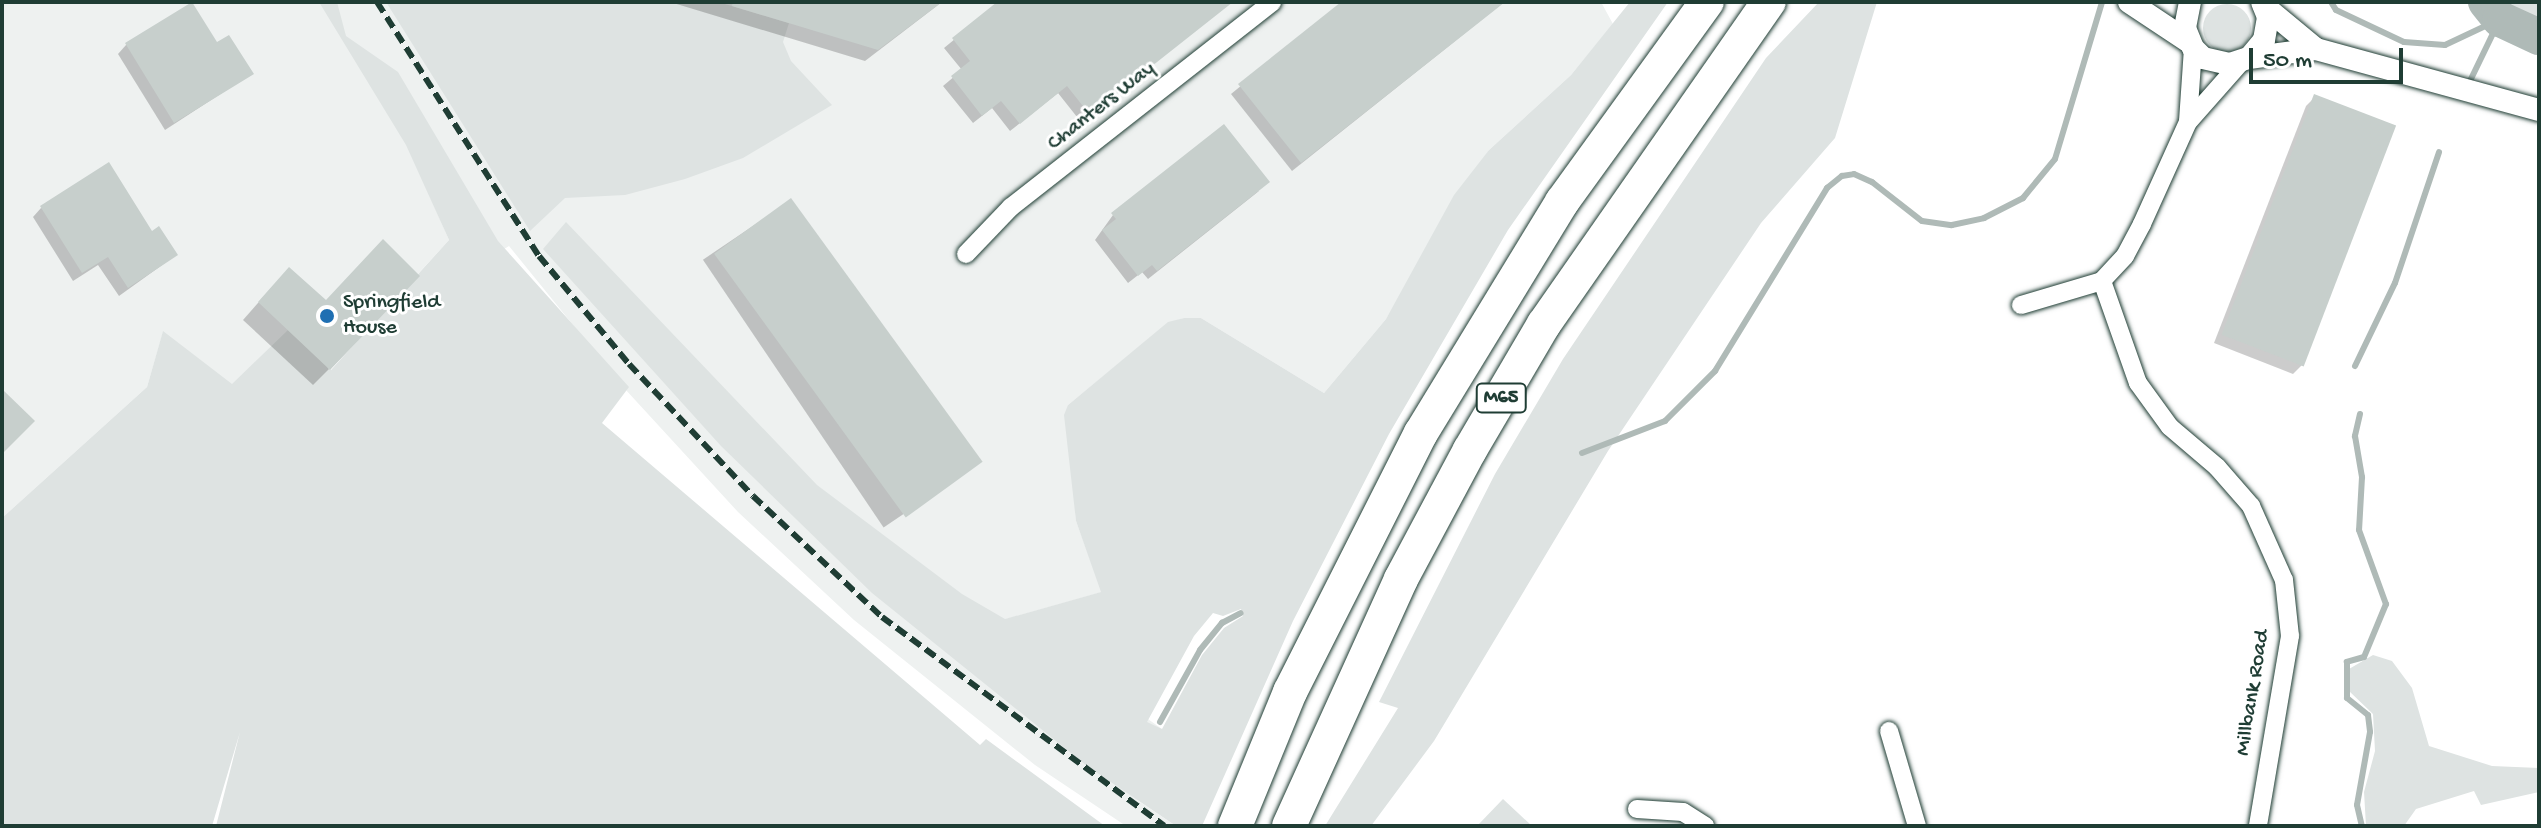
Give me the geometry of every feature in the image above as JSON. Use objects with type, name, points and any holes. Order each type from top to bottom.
[{"type":"highway","name":"M65","points":[[1235,826],[1290,692],[1421,433],[1562,202],[1707,2]]},
{"type":"highway","name":"M65","points":[[1289,826],[1401,579],[1492,412],[1612,223],[1769,2]]},
{"type":"street","name":"Chanters Way","points":[[966,254],[1011,207],[1272,2]]},
{"type":"street","points":[[2129,2],[2216,63],[2316,49],[2539,110]]},
{"type":"street","points":[[2188,122],[2191,45],[2185,28],[2190,2]]},
{"type":"street","points":[[2263,4],[2316,49]]},
{"type":"street","points":[[2021,305],[2102,281],[2125,256],[2188,122],[2264,40],[2263,4]]},
{"type":"street","name":"Millbank Road","points":[[2102,281],[2138,383],[2170,427],[2217,467],[2251,506],[2284,580],[2290,636],[2258,826]]},
{"type":"street","points":[[1889,731],[1917,826]]},
{"type":"street","points":[[1637,809],[1683,812],[1705,826]]},
{"type":"shaded area","points":[[2,2],[1601,2],[1613,24],[1571,75],[1489,150],[1386,319],[1324,393],[1201,318],[1184,318],[1168,323],[1068,405],[1076,521],[1102,592],[1006,619],[1162,729],[1137,800],[1176,826],[1126,826],[1035,765],[854,620],[738,512],[625,389],[509,246],[493,256],[409,149],[449,240],[330,370],[232,385],[163,332],[147,387],[2,518]]},
{"type":"shaded area","points":[[319,2],[337,2],[346,36],[398,72],[498,241],[629,387],[602,423],[980,745],[986,739],[1105,826],[216,826],[240,732],[212,826],[2,826],[2,518],[147,387],[163,331],[232,384],[288,330],[331,370],[449,240],[406,145]]},
{"type":"shaded area","points":[[386,2],[718,2],[789,23],[783,42],[791,61],[832,105],[743,158],[685,179],[625,195],[565,198],[530,231]]},
{"type":"shaded area","points":[[1630,2],[1668,2],[1508,230],[1389,434],[1293,621],[1202,826],[1176,826],[1087,766],[872,593],[721,446],[543,249],[566,222],[817,485],[962,594],[1005,619],[1101,592],[1076,521],[1064,415],[1068,405],[1168,322],[1184,318],[1201,318],[1324,393],[1386,319],[1454,195],[1489,150],[1571,75]],"holes":[[[1241,609],[1243,616],[1224,628],[1202,655],[1162,729],[1147,722],[1194,636],[1213,613],[1223,616]]]},
{"type":"shaded area","points":[[1819,2],[1877,2],[1835,138],[1761,223],[1608,451],[1434,741],[1371,826],[1325,826],[1398,708],[1379,702],[1495,474],[1563,359],[1766,58]]},
{"type":"shaded area","points":[[2506,2],[2539,2],[2539,25],[2523,19]]},
{"type":"shaded area","points":[[2227,4],[2244,11],[2251,28],[2244,45],[2227,52],[2210,45],[2203,28],[2210,11]]},
{"type":"shaded area","points":[[2373,655],[2392,661],[2412,688],[2429,746],[2492,766],[2539,768],[2539,792],[2481,805],[2474,791],[2416,809],[2404,826],[2366,826],[2364,792],[2375,751],[2373,714],[2349,691],[2349,669]]},
{"type":"shaded area","points":[[1503,799],[1532,826],[1477,826]]},
{"type":"building","points":[[192,2],[217,42],[229,35],[254,74],[174,123],[125,43]]},
{"type":"building","points":[[733,2],[942,2],[878,50],[732,6]]},
{"type":"building","points":[[997,2],[1233,2],[1090,115],[1067,86],[1020,124],[1001,101],[982,116],[951,76],[970,61],[952,38]]},
{"type":"building","points":[[1341,2],[1505,2],[1301,163],[1238,84]]},
{"type":"building","points":[[2314,94],[2396,126],[2304,366],[2222,335]]},
{"type":"building","points":[[1224,124],[1270,182],[1157,271],[1152,265],[1138,276],[1102,230],[1116,219],[1111,213]]},
{"type":"building","points":[[109,162],[152,231],[159,226],[178,255],[128,288],[108,257],[82,273],[40,206]]},
{"type":"building","points":[[791,198],[983,462],[906,518],[714,254]]},
{"type":"building","name":"Springfield House","points":[[383,239],[420,276],[330,370],[258,302],[289,267],[326,300]]},
{"type":"building","points":[[2,389],[35,421],[2,454]]},
{"type":"waterway","points":[[1582,453],[1665,421],[1715,371],[1827,188],[1842,176],[1854,174],[1872,182],[1922,221],[1952,225],[1984,218],[2023,198],[2055,159],[2102,2]]},
{"type":"waterway","points":[[2331,2],[2336,10],[2404,42],[2445,45],[2500,19]]},
{"type":"waterway","points":[[2486,2],[2500,19],[2539,37]]},
{"type":"waterway","points":[[2470,81],[2500,19]]},
{"type":"waterway","points":[[2355,366],[2395,283],[2439,152]]},
{"type":"waterway","points":[[2360,414],[2355,436],[2362,477],[2359,530],[2386,604],[2364,657],[2347,662],[2347,698],[2368,715],[2370,732],[2357,805],[2362,826]]},
{"type":"waterway","points":[[1160,722],[1200,650],[1222,623],[1241,613]]},
{"type":"railway","points":[[377,2],[539,256],[629,364],[753,496],[882,617],[1164,826]]},
{"type":"place","name":"Springfield House","points":[[327,316]]}]
